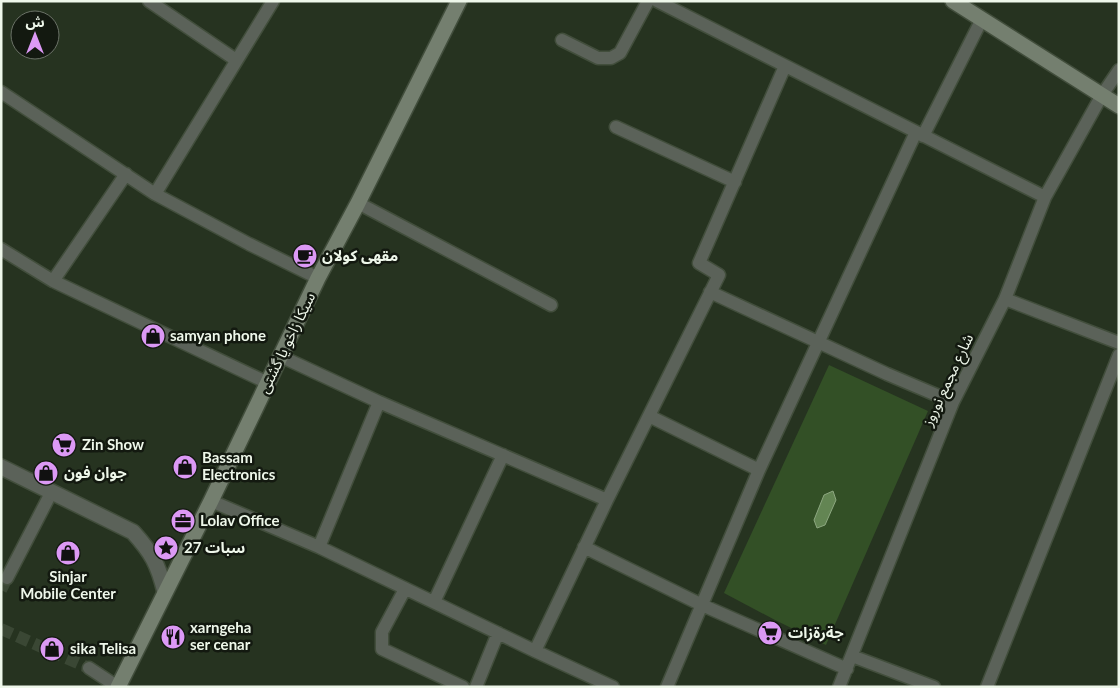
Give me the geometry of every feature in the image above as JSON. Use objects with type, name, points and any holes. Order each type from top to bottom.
[{"type":"main road","name":"سیکا زاخو یا گشتى","points":[[118,687],[211,501],[318,278],[358,204],[459,1]]},
{"type":"main road","points":[[953,1],[1119,106]]},
{"type":"street","points":[[149,1],[236,60]]},
{"type":"street","points":[[156,194],[273,1]]},
{"type":"street","points":[[562,40],[598,58],[611,58],[620,53],[648,1]]},
{"type":"street","points":[[662,2],[1044,198]]},
{"type":"street","points":[[667,687],[759,470],[817,342],[919,134],[982,19]]},
{"type":"street","points":[[535,651],[584,547],[719,274],[698,263],[785,66]]},
{"type":"street","name":"شارع مجمع نوروز","points":[[839,687],[953,402],[1005,299],[1044,198],[1102,95],[1119,70]]},
{"type":"street","points":[[1,92],[156,194],[249,244],[318,278]]},
{"type":"street","points":[[616,127],[735,182]]},
{"type":"street","points":[[53,281],[126,174]]},
{"type":"street","points":[[358,204],[551,305]]},
{"type":"street","points":[[1,249],[53,281],[268,383]]},
{"type":"street","points":[[710,292],[953,402]]},
{"type":"street","points":[[1005,299],[1119,343]]},
{"type":"street","points":[[986,687],[1119,355]]},
{"type":"street","points":[[280,356],[379,402],[607,500]]},
{"type":"street","points":[[319,547],[379,402]]},
{"type":"street","points":[[649,416],[759,470]]},
{"type":"street","points":[[434,602],[503,455]]},
{"type":"street","points":[[1,467],[133,532],[148,549],[159,569],[165,592]]},
{"type":"street","points":[[8,578],[51,493]]},
{"type":"street","points":[[211,501],[319,547],[613,687]]},
{"type":"street","points":[[584,547],[702,605],[847,669]]},
{"type":"street","points":[[405,589],[382,632],[382,649],[463,687]]},
{"type":"street","points":[[476,687],[498,633]]},
{"type":"street","points":[[852,656],[934,687]]},
{"type":"street","points":[[89,668],[118,687]]},
{"type":"shaded area","points":[[829,365],[928,411],[826,645],[724,593]]},
{"type":"shaded area","points":[[833,491],[836,500],[825,525],[817,528],[814,520],[824,495]]},
{"type":"tunnel","points":[[1,590],[7,578]]},
{"type":"tunnel","points":[[1,629],[89,668]]},
{"type":"place","name":"مقهى كولان","points":[[305,256]]},
{"type":"place","name":"samyan phone","points":[[153,336]]},
{"type":"place","name":"Zin Show","points":[[64,445]]},
{"type":"place","name":"Bassam Electronics","points":[[185,467]]},
{"type":"place","name":"جوان فون","points":[[46,473]]},
{"type":"place","name":"Lolav Office","points":[[183,521]]},
{"type":"place","name":"27 سبات","points":[[166,548]]},
{"type":"place","name":"Sinjar Mobile Center","points":[[68,553]]},
{"type":"place","name":"جةرةزات","points":[[770,633]]},
{"type":"place","name":"xarngeha ser cenar","points":[[173,637]]},
{"type":"place","name":"sika Telisa","points":[[52,649]]}]
